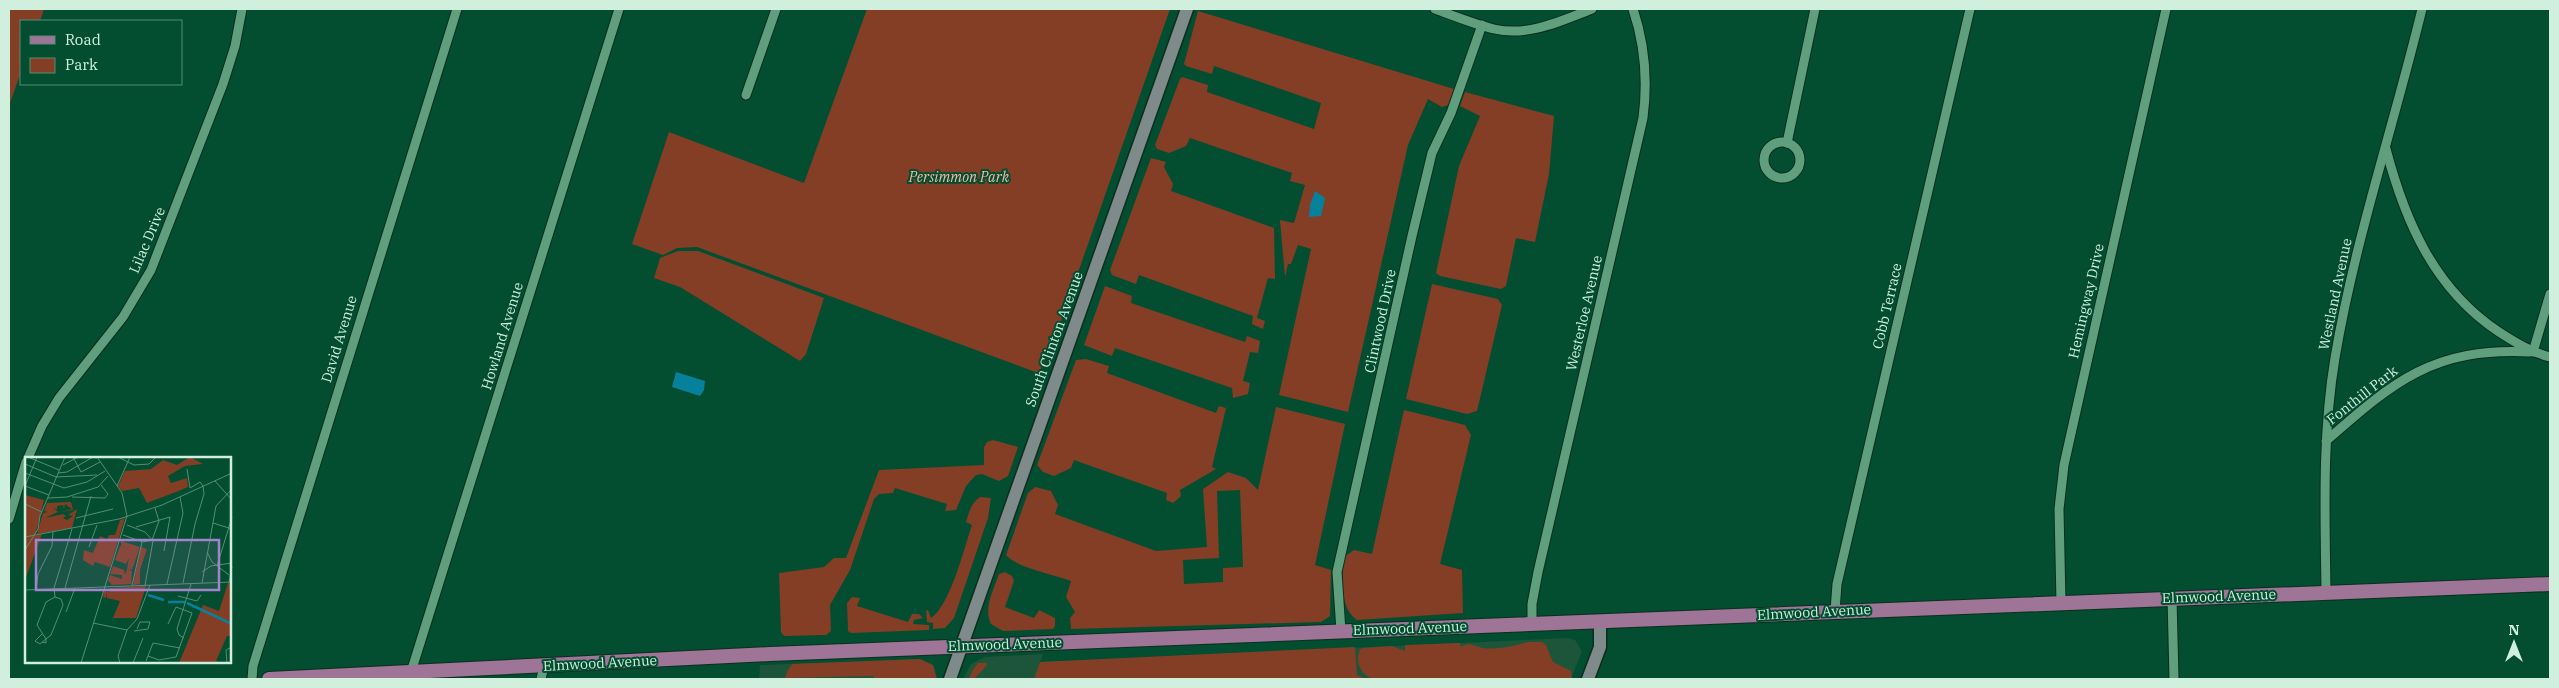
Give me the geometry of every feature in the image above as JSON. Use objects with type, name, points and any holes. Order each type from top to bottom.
[{"type":"main road","name":"Elmwood Avenue","points":[[269,679],[411,672],[542,672],[961,646],[2550,584]]},
{"type":"street","name":"Lilac Drive","points":[[28,457],[42,426],[59,398],[123,317],[151,270],[223,84],[235,46],[242,9]]},
{"type":"street","name":"David Avenue","points":[[252,679],[253,666],[458,9]]},
{"type":"street","name":"Howland Avenue","points":[[411,672],[619,9]]},
{"type":"street","points":[[746,95],[776,9]]},
{"type":"street","name":"South Clinton Avenue","points":[[950,679],[1187,9]]},
{"type":"street","points":[[1435,9],[1495,29],[1531,30],[1592,9]]},
{"type":"street","name":"Westerloe Avenue","points":[[1532,624],[1532,604],[1538,572],[1643,118],[1646,90],[1644,56],[1633,9]]},
{"type":"street","points":[[1787,143],[1815,9]]},
{"type":"street","name":"Cobb Terrace","points":[[1835,611],[1837,584],[1970,9]]},
{"type":"street","name":"Hemingway Drive","points":[[2062,603],[2059,558],[2059,510],[2064,465],[2166,9]]},
{"type":"street","name":"Westland Avenue","points":[[2326,592],[2326,441],[2337,348],[2366,218],[2422,9]]},
{"type":"street","name":"Clintwood Drive","points":[[1341,631],[1338,572],[1340,560],[1412,236],[1432,153],[1451,113],[1482,25]]},
{"type":"street","points":[[1787,143],[1797,149],[1800,161],[1799,167],[1791,176],[1779,178],[1769,173],[1764,157],[1766,151],[1775,144],[1787,143]]},
{"type":"street","name":"Fonthill Park","points":[[2386,149],[2406,214],[2424,252],[2436,270],[2458,297],[2486,323],[2533,352]]},
{"type":"street","points":[[2533,352],[2550,294]]},
{"type":"street","name":"Fonthill Park","points":[[2326,441],[2384,392],[2422,368],[2469,354],[2501,350],[2550,355]]},
{"type":"street","points":[[9,519],[25,465]]},
{"type":"street","points":[[2172,598],[2174,679]]},
{"type":"street","points":[[1588,679],[1600,646],[1600,621]]},
{"type":"shaded area","points":[[1568,638],[1575,640],[1582,651],[1571,679],[963,679],[971,664],[985,657],[1043,654],[1040,662]]},
{"type":"shaded area","points":[[920,659],[933,665],[937,679],[759,679],[760,665]]},
{"type":"green space","points":[[9,9],[44,9],[40,20],[20,20],[20,75],[9,106]]},
{"type":"green space","name":"Persimmon Park","points":[[867,9],[1170,9],[1050,353],[1038,373],[697,247],[677,248],[663,255],[632,244],[669,132],[804,183]]},
{"type":"green space","points":[[1198,11],[1454,89],[1448,105],[1442,107],[1428,99],[1408,145],[1348,412],[1279,395],[1311,249],[1298,245],[1291,264],[1288,264],[1285,277],[1280,220],[1294,223],[1305,185],[1290,181],[1292,173],[1190,138],[1186,146],[1169,153],[1157,149],[1155,145],[1182,77],[1208,85],[1207,92],[1314,129],[1321,103],[1214,66],[1212,74],[1184,64]]},
{"type":"green space","points":[[1465,92],[1554,116],[1549,174],[1535,242],[1516,238],[1506,286],[1501,289],[1440,276],[1436,273],[1459,166],[1480,116],[1460,106]]},
{"type":"green space","points":[[1151,158],[1166,162],[1164,167],[1173,184],[1171,191],[1274,228],[1275,279],[1268,278],[1257,318],[1265,321],[1263,329],[1252,324],[1253,316],[1139,275],[1136,284],[1112,275],[1110,270]]},
{"type":"green space","points":[[678,251],[698,251],[824,298],[806,354],[800,361],[680,287],[654,278],[660,258]]},
{"type":"green space","points":[[1432,284],[1498,299],[1502,305],[1477,411],[1467,414],[1406,399]]},
{"type":"green space","points":[[1105,286],[1132,296],[1131,303],[1245,342],[1247,336],[1260,341],[1258,353],[1250,352],[1243,381],[1250,383],[1248,394],[1233,398],[1232,388],[1115,348],[1112,356],[1084,345]]},
{"type":"green space","points":[[1086,359],[1109,366],[1107,373],[1216,413],[1219,406],[1226,408],[1212,467],[1216,469],[1180,490],[1181,496],[1173,503],[1166,500],[1167,493],[1074,460],[1071,468],[1054,476],[1043,472],[1037,465],[1076,360]]},
{"type":"green space","points":[[1276,407],[1345,424],[1315,565],[1331,570],[1330,616],[1321,622],[1071,629],[1070,618],[1075,612],[1066,597],[1071,581],[1018,564],[1006,555],[1028,493],[1035,487],[1051,491],[1058,505],[1055,514],[1156,551],[1207,547],[1203,489],[1228,472],[1246,478],[1258,490]],"holes":[[[1240,490],[1243,567],[1223,568],[1223,582],[1184,584],[1183,560],[1219,558],[1217,491]]]},
{"type":"green space","points":[[1404,410],[1465,425],[1471,435],[1440,564],[1462,570],[1463,613],[1357,620],[1351,615],[1344,600],[1342,582],[1344,557],[1354,550],[1372,554]]},
{"type":"green space","points":[[993,440],[1018,447],[1008,476],[999,481],[982,474],[976,475],[966,486],[956,510],[945,511],[947,504],[895,488],[893,493],[879,494],[874,499],[850,570],[830,605],[831,631],[826,635],[784,636],[781,632],[779,573],[824,567],[834,558],[846,558],[879,470],[984,465],[984,447],[987,442]]},
{"type":"green space","points":[[980,497],[991,498],[988,518],[954,618],[945,628],[933,629],[933,623],[927,622],[926,611],[928,610],[931,618],[945,601],[961,561],[972,525],[966,522],[968,515],[972,505]]},
{"type":"green space","points":[[1005,572],[1012,576],[1014,581],[1005,607],[1034,618],[1039,610],[1055,618],[1053,629],[1003,631],[991,624],[988,612],[990,599],[999,574]]},
{"type":"green space","points":[[852,597],[860,598],[857,606],[908,622],[912,614],[919,614],[923,618],[914,620],[913,624],[929,625],[929,630],[851,633],[848,631],[847,603]]},
{"type":"green space","points":[[1528,642],[1542,642],[1546,645],[1553,662],[1571,671],[1572,679],[1372,679],[1364,674],[1358,663],[1360,649],[1363,648],[1392,646],[1405,651],[1405,645],[1460,643],[1461,647],[1469,644],[1483,648],[1494,648]]},
{"type":"green space","points":[[1355,647],[1357,675],[1366,679],[1034,679],[1040,662]]},
{"type":"green space","points":[[920,659],[933,665],[937,679],[874,679],[873,676],[785,678],[792,664]]},
{"type":"green space","points":[[978,663],[987,663],[987,665],[974,679],[969,679],[972,671]]},
{"type":"water","points":[[1315,191],[1325,198],[1321,216],[1309,217],[1310,205]]},
{"type":"water","points":[[676,372],[705,381],[704,390],[700,396],[672,387]]}]
